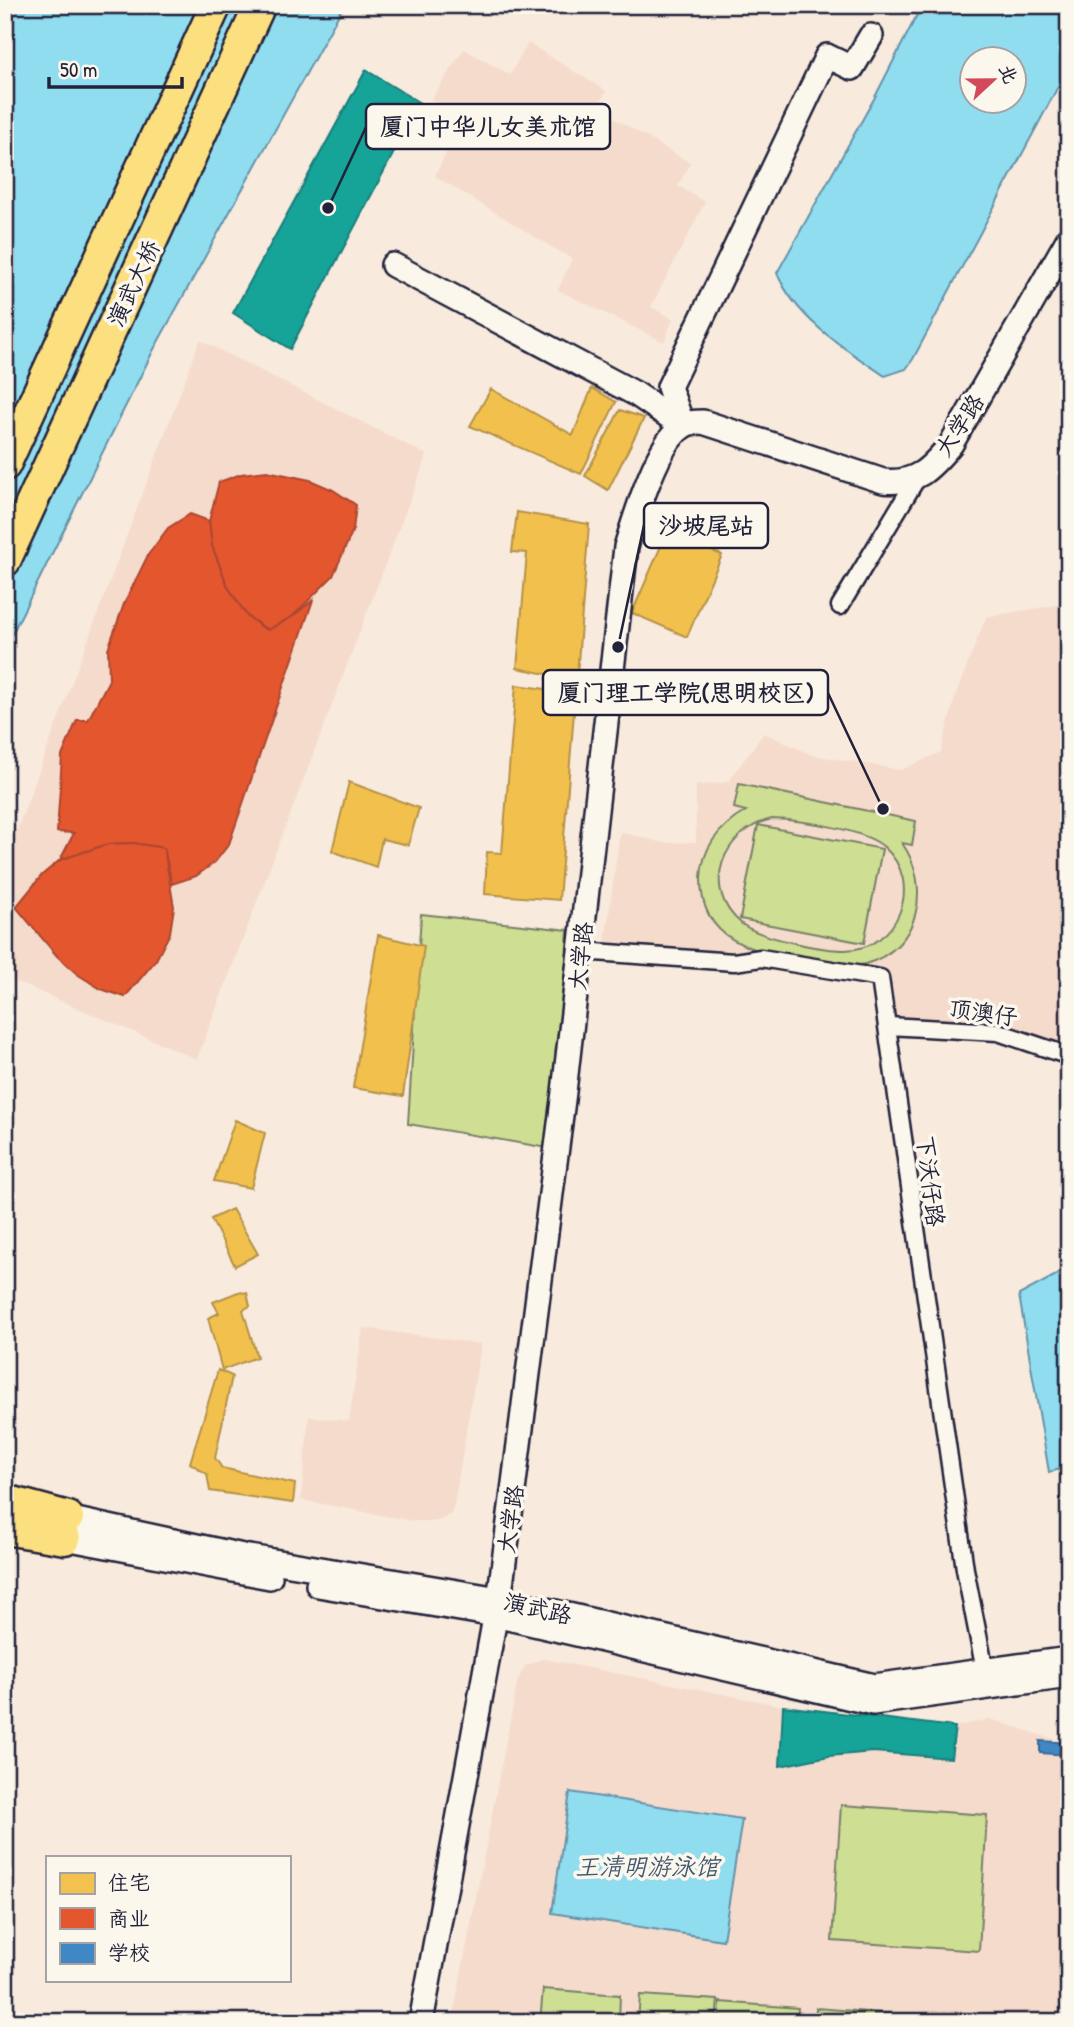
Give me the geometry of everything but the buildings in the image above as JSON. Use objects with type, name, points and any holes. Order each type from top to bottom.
[{"type":"highway","name":"演武大桥","points":[[5,465],[216,5]]},
{"type":"highway","name":"演武大桥","points":[[5,561],[260,5]]},
{"type":"highway","points":[[5,454],[29,411]]},
{"type":"highway","points":[[5,1500],[67,1528]]},
{"type":"highway","points":[[5,1527],[67,1528]]},
{"type":"street","points":[[683,426],[669,387],[827,55],[852,68],[871,36]]},
{"type":"street","name":"大学路","points":[[421,2022],[497,1607],[530,1371],[626,547],[643,492],[672,435],[683,426],[703,422],[716,424],[883,481],[908,482],[917,478],[932,467],[951,444],[1069,238]]},
{"type":"street","points":[[393,265],[636,394],[683,426]]},
{"type":"street","points":[[840,606],[917,478]]},
{"type":"street","name":"下沃仔路","points":[[581,951],[734,962],[761,958],[880,978],[924,1300],[965,1569],[986,1679]]},
{"type":"street","name":"顶澳仔","points":[[888,1026],[998,1032],[1069,1056]]},
{"type":"street","name":"演武路","points":[[5,1507],[67,1528],[243,1556],[497,1607],[873,1703],[1069,1659]]},
{"type":"street","name":"演武路","points":[[986,1679],[1069,1676]]},
{"type":"shaded area","points":[[528,43],[606,91],[597,108],[690,163],[678,186],[705,202],[651,307],[673,319],[664,342],[558,290],[572,259],[435,176],[463,118],[431,100],[464,49],[510,75]]},
{"type":"shaded area","points":[[200,340],[427,455],[197,1059],[5,977],[5,862]]},
{"type":"shaded area","points":[[1069,603],[1069,1049],[1002,1025],[903,1025],[889,1016],[889,976],[757,954],[605,943],[620,832],[664,843],[696,842],[696,786],[728,782],[764,733],[812,755],[901,770],[941,752],[956,694],[986,617]]},
{"type":"shaded area","points":[[363,1328],[481,1344],[454,1504],[451,1514],[438,1521],[413,1521],[301,1500],[309,1417],[349,1421]]},
{"type":"shaded area","points":[[543,1659],[783,1706],[955,1727],[990,1719],[1069,1744],[1069,2022],[452,2022],[518,1680],[525,1666]]},
{"type":"green space","points":[[739,784],[916,821],[912,845],[902,843],[917,878],[918,896],[909,930],[898,945],[884,956],[865,964],[843,966],[751,948],[721,931],[710,918],[703,900],[702,867],[714,838],[728,823],[746,811],[734,808]],"holes":[[[772,819],[847,830],[884,847],[896,862],[903,878],[904,895],[900,912],[891,927],[879,939],[864,947],[845,950],[807,945],[762,934],[742,924],[729,910],[722,894],[722,862],[741,835],[755,825]]]},
{"type":"green space","points":[[758,825],[882,849],[864,943],[740,919]]},
{"type":"green space","points":[[421,914],[568,930],[554,1149],[408,1124]]},
{"type":"green space","points":[[841,1805],[987,1815],[979,1951],[832,1941]]},
{"type":"green space","points":[[543,1989],[620,1995],[619,2022],[540,2022]]},
{"type":"green space","points":[[640,1995],[718,2000],[716,2022],[638,2022]]},
{"type":"green space","points":[[720,2002],[798,2008],[797,2022],[719,2022]]},
{"type":"green space","points":[[816,2008],[893,2014],[893,2022],[815,2022]]},
{"type":"green space","points":[[920,2015],[997,2020],[997,2022],[919,2022]]},
{"type":"water","points":[[5,5],[344,5],[153,351],[5,648]]},
{"type":"water","points":[[922,5],[1069,5],[1069,66],[906,369],[885,376],[838,344],[796,305],[777,273],[875,97]]},
{"type":"water","points":[[1069,1268],[1069,1467],[1049,1472],[1019,1295]]},
{"type":"water","name":"王清明游泳馆","points":[[570,1792],[742,1819],[723,1940],[552,1913]]},
{"type":"place","name":"厦门中华儿女美术馆","points":[[328,208]]},
{"type":"place","name":"沙坡尾站","points":[[618,647]]},
{"type":"place","name":"厦门理工学院(思明校区)","points":[[883,809]]}]
